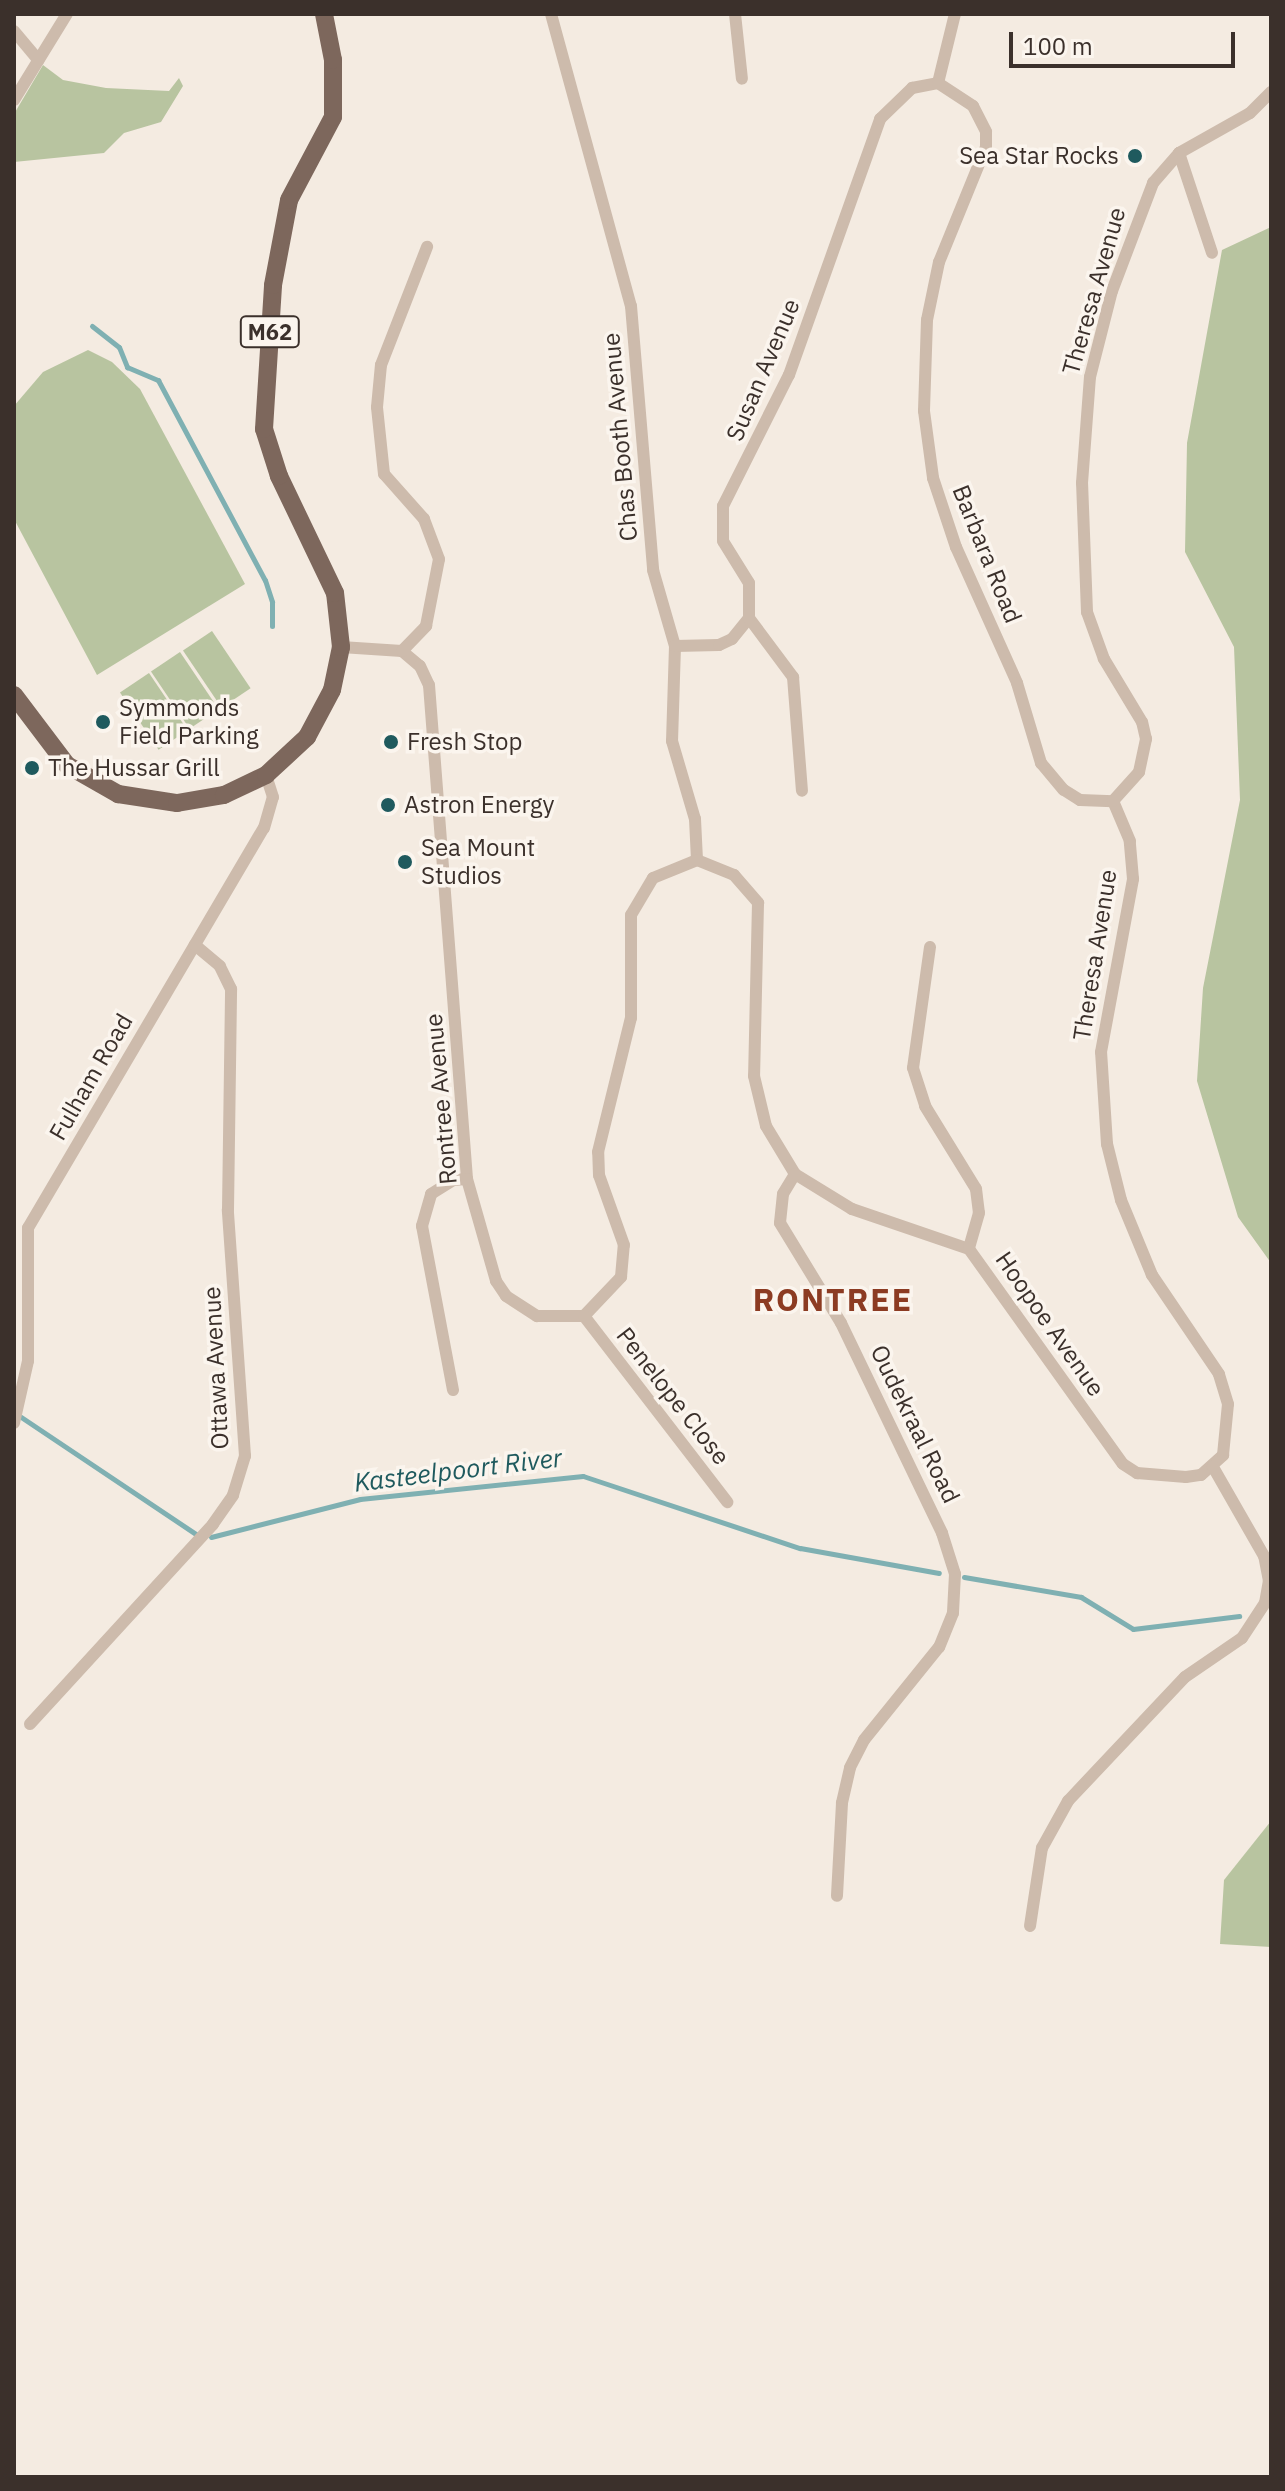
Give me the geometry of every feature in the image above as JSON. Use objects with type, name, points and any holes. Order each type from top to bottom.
[{"type":"main road","name":"M62","points":[[15,701],[67,765],[134,798],[201,800],[266,775],[291,755],[321,714],[341,647],[340,613],[330,577],[279,476],[264,429],[273,285],[289,200],[333,117],[333,60],[324,14]]},
{"type":"street","points":[[14,100],[67,14]]},
{"type":"street","name":"Chas Booth Avenue","points":[[551,14],[631,306],[653,570],[675,646],[672,741],[695,819],[697,860]]},
{"type":"street","points":[[735,14],[742,79]]},
{"type":"street","points":[[938,83],[955,14]]},
{"type":"street","points":[[14,31],[38,60]]},
{"type":"street","name":"Susan Avenue","points":[[749,618],[749,583],[723,541],[723,506],[789,375],[880,119],[912,88],[938,83]]},
{"type":"street","name":"Barbara Road","points":[[938,83],[973,106],[986,132],[986,147],[939,262],[927,320],[924,411],[933,478],[956,547],[1017,683],[1041,763],[1064,790],[1080,800],[1113,801]]},
{"type":"street","name":"Theresa Avenue","points":[[1213,1467],[1228,1440],[1225,1387],[1137,1242],[1112,1173],[1102,1116],[1105,1014],[1133,879],[1130,841],[1113,801],[1139,772],[1146,739],[1142,722],[1104,659],[1087,612],[1083,428],[1098,343],[1127,246],[1153,183],[1179,153],[1250,113],[1271,92]]},
{"type":"street","points":[[1179,153],[1212,253]]},
{"type":"street","points":[[341,647],[402,651],[426,626],[435,603],[439,559],[424,519],[384,474],[377,407],[381,365],[427,247]]},
{"type":"street","points":[[675,646],[719,645],[732,639],[749,618],[793,677],[802,791]]},
{"type":"street","name":"Rontree Avenue","points":[[402,651],[420,666],[429,685],[467,1179],[496,1281],[506,1296],[537,1316],[584,1316]]},
{"type":"street","name":"Fulham Road","points":[[14,1423],[28,1361],[21,1228],[264,828],[273,797],[266,775]]},
{"type":"street","points":[[584,1316],[615,1288],[625,1260],[599,1175],[598,1152],[631,1018],[631,915],[653,878],[697,860],[734,875],[758,903],[754,1076],[766,1126],[795,1174]]},
{"type":"street","name":"Ottawa Avenue","points":[[30,1724],[213,1524],[233,1495],[245,1456],[228,1210],[231,989],[220,966],[195,945]]},
{"type":"street","points":[[930,947],[913,1068],[925,1106],[976,1189],[979,1213],[969,1249]]},
{"type":"street","name":"Hoopoe Avenue","points":[[795,1174],[852,1209],[969,1249],[1123,1464],[1137,1473],[1171,1477],[1201,1475],[1213,1467]]},
{"type":"street","name":"Oudekraal Road","points":[[795,1174],[783,1194],[780,1223],[841,1323],[946,1542],[955,1574],[953,1613],[939,1647],[875,1724],[850,1768],[842,1803],[837,1896]]},
{"type":"street","points":[[453,1390],[422,1226],[431,1194],[453,1180],[467,1179]]},
{"type":"street","name":"Penelope Close","points":[[584,1316],[727,1502]]},
{"type":"street","points":[[1030,1926],[1042,1848],[1068,1801],[1185,1677],[1242,1638],[1265,1603],[1269,1581],[1264,1556],[1213,1467]]},
{"type":"green space","points":[[43,65],[63,80],[106,88],[169,91],[179,78],[183,86],[161,122],[124,133],[104,153],[14,162],[14,114]]},
{"type":"green space","points":[[1271,227],[1271,1263],[1238,1217],[1197,1081],[1203,988],[1240,800],[1234,647],[1185,552],[1187,443],[1222,250]]},
{"type":"green space","points":[[88,350],[112,362],[140,389],[245,584],[97,675],[14,519],[14,406],[43,372]]},
{"type":"green space","points":[[212,631],[251,688],[222,708],[183,651]]},
{"type":"green space","points":[[180,652],[219,709],[190,729],[151,672]]},
{"type":"green space","points":[[149,673],[188,730],[159,750],[120,693]]},
{"type":"green space","points":[[1271,1821],[1271,1947],[1220,1944],[1224,1880]]},
{"type":"waterway","points":[[92,326],[119,347],[127,367],[158,380],[265,580],[272,602],[272,626]]},
{"type":"waterway","name":"Kasteelpoort River","points":[[21,1417],[196,1534]]},
{"type":"waterway","name":"Kasteelpoort River","points":[[211,1537],[360,1499],[583,1476],[800,1548],[939,1573]]},
{"type":"waterway","name":"Kasteelpoort River","points":[[964,1577],[1081,1597],[1133,1629],[1239,1616]]},
{"type":"place","name":"Sea Star Rocks","points":[[1135,156]]},
{"type":"place","name":"Symmonds Field Parking","points":[[103,722]]},
{"type":"place","name":"Fresh Stop","points":[[391,742]]},
{"type":"place","name":"The Hussar Grill","points":[[32,768]]},
{"type":"place","name":"Astron Energy","points":[[388,805]]},
{"type":"place","name":"Sea Mount Studios","points":[[405,862]]},
{"type":"district","name":"RONTREE","points":[[833,1299]]}]
